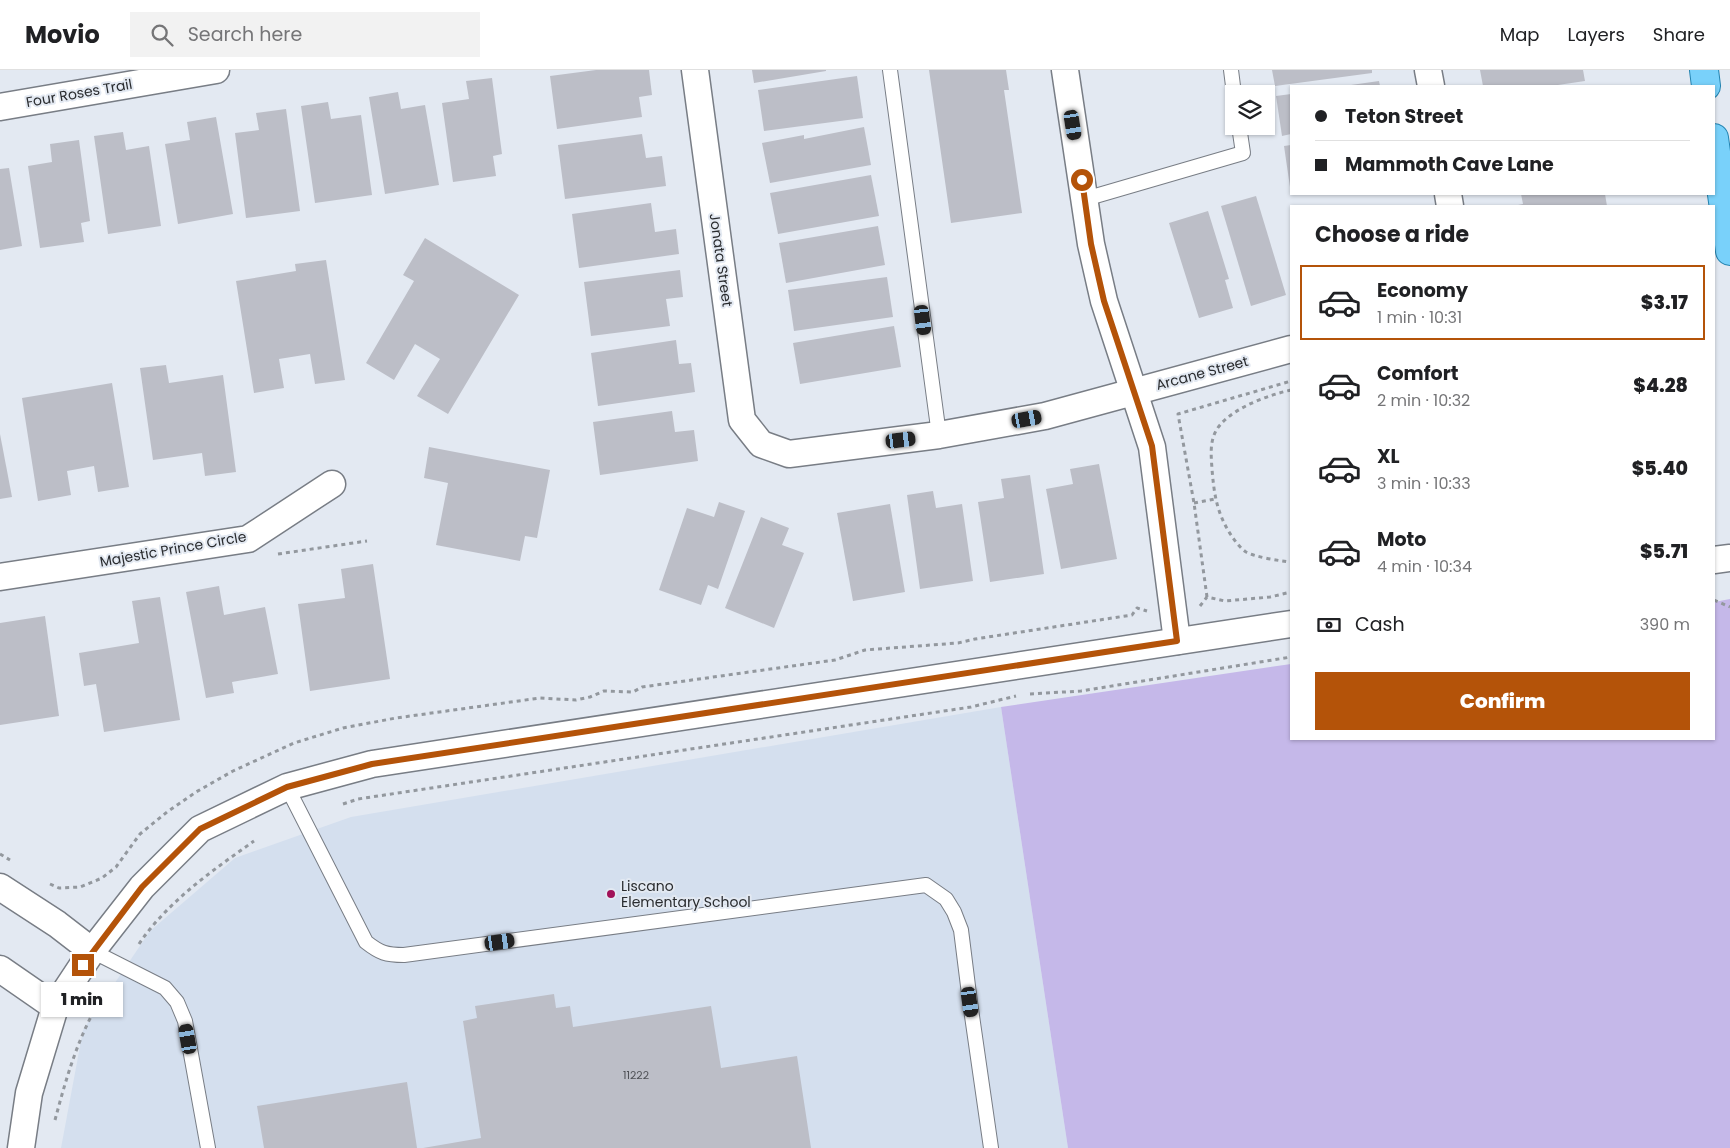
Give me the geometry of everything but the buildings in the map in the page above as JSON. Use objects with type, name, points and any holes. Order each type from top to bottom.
[{"type":"main road","points":[[1704,70],[1706,85]]},
{"type":"main road","points":[[1715,145],[1730,251]]},
{"type":"street","name":"Four Roses Trail","points":[[0,107],[216,70]]},
{"type":"street","name":"Jonata Street","points":[[695,70],[742,420],[760,444]]},
{"type":"street","points":[[1065,70],[1091,244],[1104,301],[1152,446],[1177,641]]},
{"type":"street","points":[[1428,70],[1431,85]]},
{"type":"street","name":"Arcane Street","points":[[760,444],[789,454],[939,436],[1045,416],[1290,348]]},
{"type":"street","name":"Majestic Prince Circle","points":[[0,577],[248,539],[332,484]]},
{"type":"street","points":[[1715,560],[1730,558]]},
{"type":"street","points":[[21,1148],[29,1093],[56,1007],[92,951],[142,887],[200,829],[287,787],[372,764],[1290,624]]},
{"type":"street","points":[[0,887],[57,924],[92,951]]},
{"type":"street","points":[[0,969],[56,1007]]},
{"type":"lane","points":[[890,70],[939,436]]},
{"type":"lane","points":[[1231,70],[1233,85]]},
{"type":"lane","points":[[1084,199],[1243,153],[1240,135]]},
{"type":"lane","points":[[287,787],[366,942],[377,951],[388,955],[404,955],[926,885],[946,899],[954,912],[961,930],[991,1148]]},
{"type":"lane","points":[[92,951],[165,988],[177,1002],[185,1021],[208,1148]]},
{"type":"path","points":[[1173,411],[1178,414],[1290,381]]},
{"type":"path","points":[[1290,390],[1240,409],[1220,425],[1212,437],[1211,456],[1215,499],[1224,524],[1236,543],[1246,552],[1290,562]]},
{"type":"path","points":[[1178,414],[1208,597]]},
{"type":"path","points":[[1194,503],[1215,499]]},
{"type":"path","points":[[1715,600],[1730,607]]},
{"type":"path","points":[[343,804],[358,799],[954,709],[1024,694],[1081,691],[1290,657]]},
{"type":"path","points":[[139,944],[151,926],[208,874],[254,841]]},
{"type":"path","points":[[53,1127],[74,1057],[90,1016],[101,999]]},
{"type":"shaded area","points":[[1730,599],[1730,1148],[1068,1148],[1001,707],[1290,664],[1290,740],[1715,740],[1715,602]]},
{"type":"shaded area","name":"Liscano Elementary School","points":[[1001,707],[1068,1148],[61,1148],[83,1030],[150,931],[235,858],[351,817]]},
{"type":"place","name":"Liscano Elementary School","points":[[611,894]]},
{"type":"route","points":[[83,965],[142,887],[200,829],[287,787],[372,764],[1177,641],[1152,446],[1104,301],[1091,244],[1082,180]]}]
